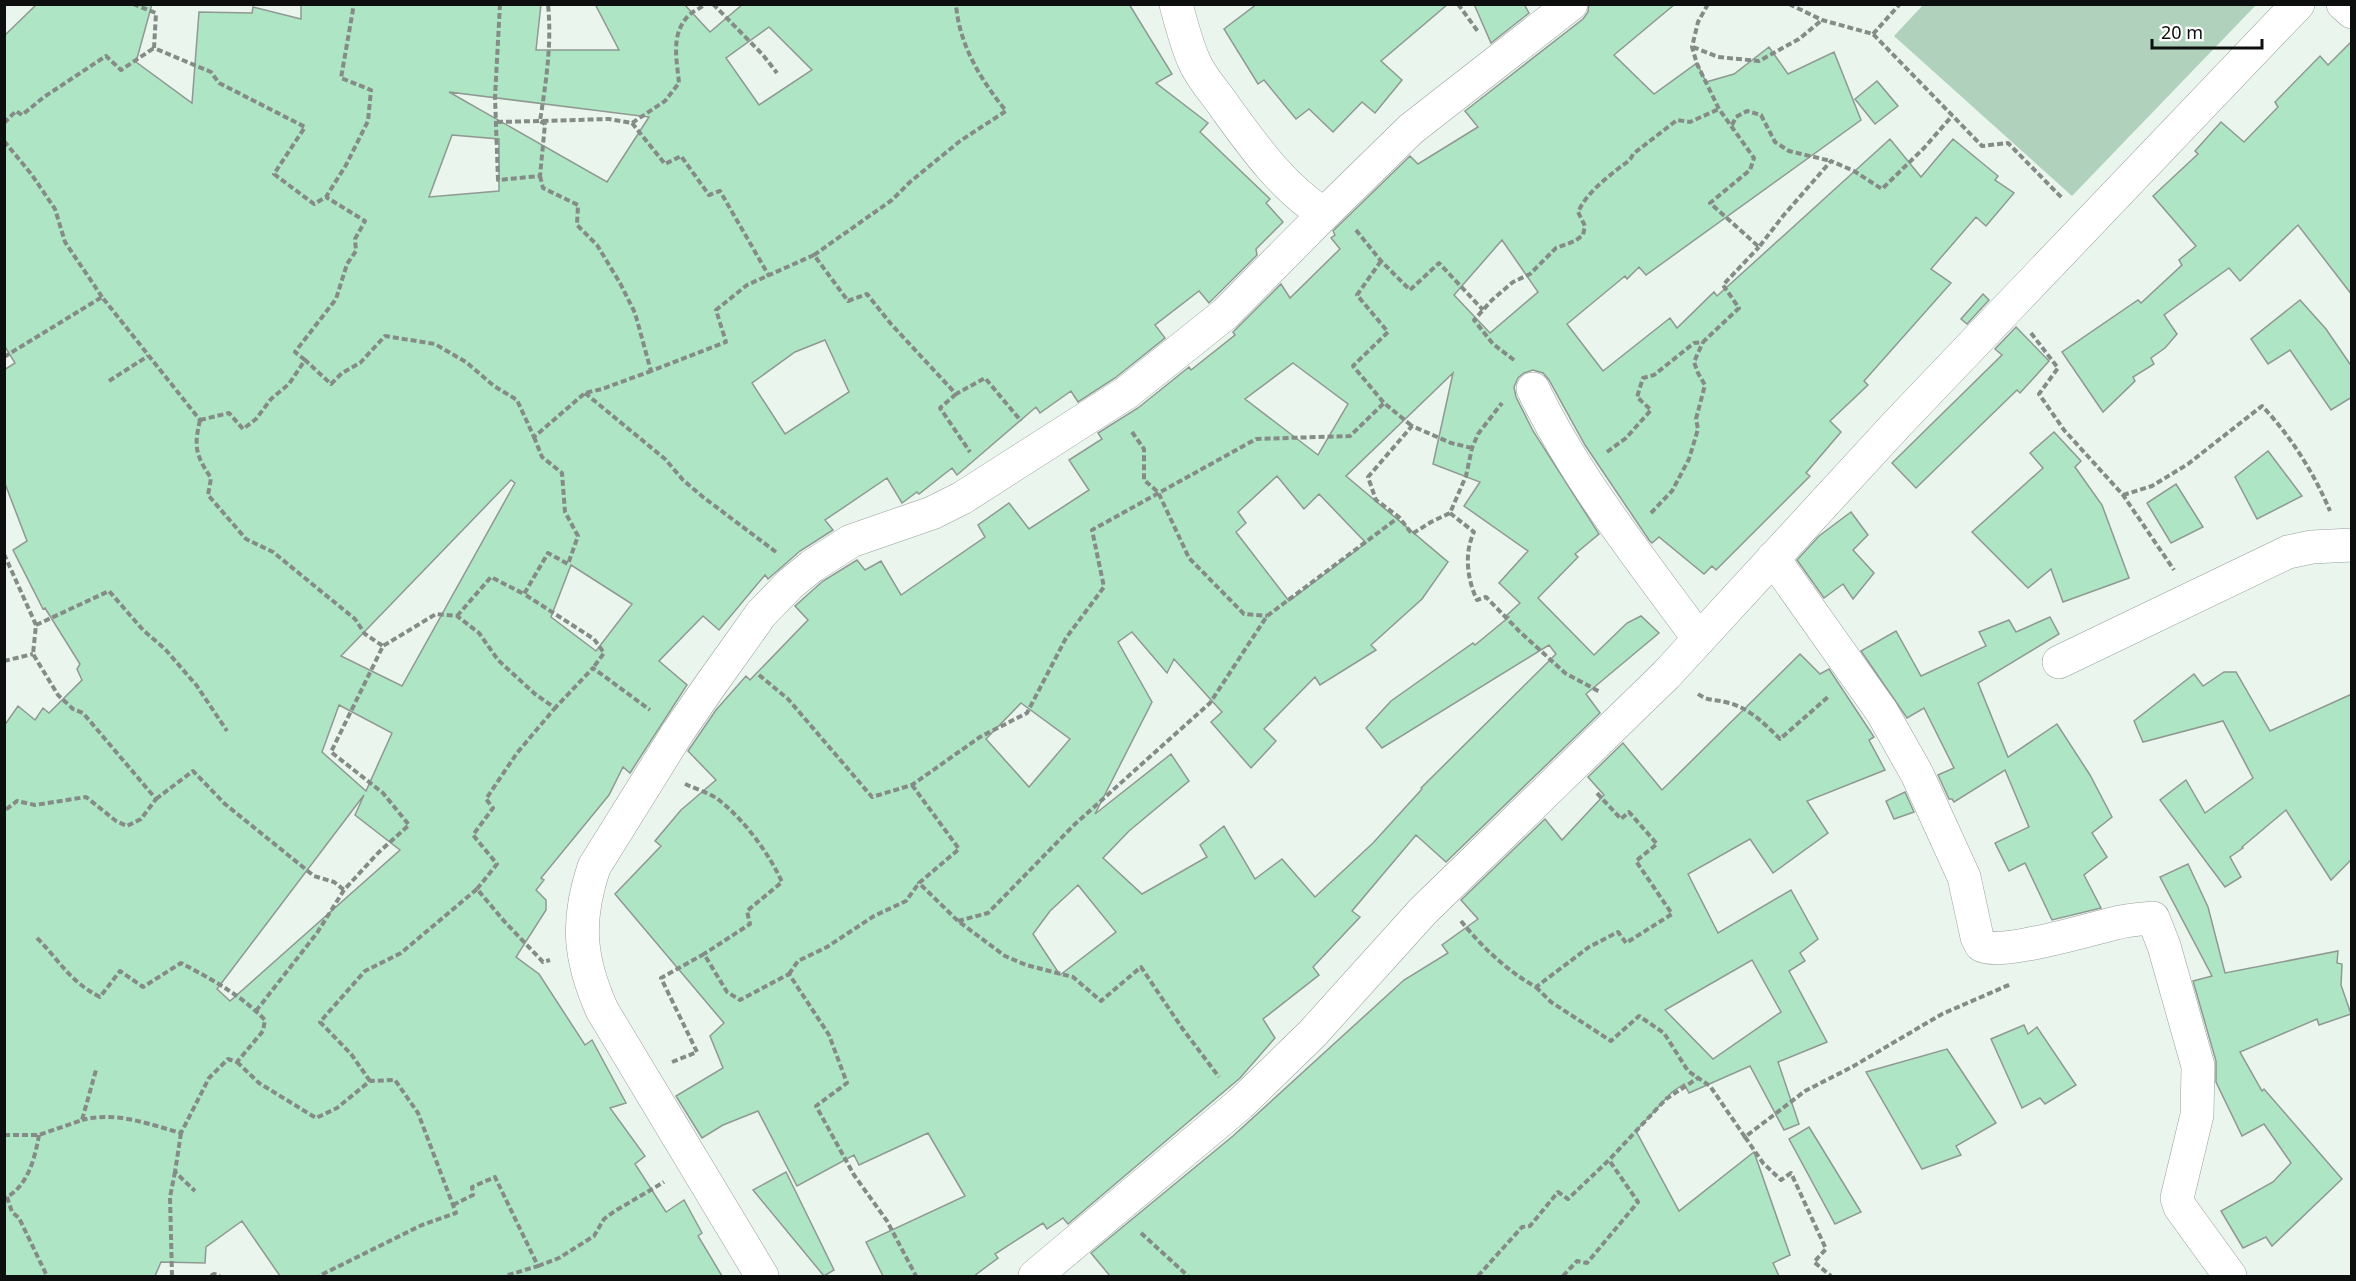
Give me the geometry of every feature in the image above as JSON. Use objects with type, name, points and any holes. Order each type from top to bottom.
[{"type":"street","points":[[1176,4],[1195,63],[1204,78],[1254,146],[1289,188],[1303,201],[1324,214]]},
{"type":"street","points":[[762,1276],[602,1010],[586,969],[583,953],[582,911],[594,867],[646,787],[678,732],[761,614],[801,575],[851,542],[932,513],[962,498],[1126,393],[1225,314],[1411,129],[1571,4]]},
{"type":"street","points":[[1035,1276],[1240,1104],[1312,1034],[1440,894],[1666,675],[2007,308],[2298,4]]},
{"type":"street","points":[[2343,4],[2352,12]]},
{"type":"street","points":[[1529,382],[1547,419],[1580,471],[1621,532],[1699,639]]},
{"type":"street","points":[[2059,662],[2288,552],[2312,547],[2348,545]]},
{"type":"street","points":[[1773,558],[1881,712],[1917,774],[1964,877],[1977,937],[1981,945],[1992,948],[2010,947],[2094,930],[2113,923],[2153,918],[2164,946],[2198,1066],[2197,1115],[2177,1198],[2180,1207],[2230,1276]]},
{"type":"path","points":[[134,4],[156,13],[154,48]]},
{"type":"path","points":[[154,48],[211,72],[219,83],[305,127],[274,174],[314,204],[326,197],[346,165],[368,121],[371,90],[341,78],[354,4]]},
{"type":"path","points":[[500,4],[495,97],[498,180],[540,176]]},
{"type":"path","points":[[540,121],[549,63],[548,4]]},
{"type":"path","points":[[632,123],[665,101],[679,83],[675,49],[679,29],[690,14],[705,4]]},
{"type":"path","points":[[713,4],[763,55],[777,73]]},
{"type":"path","points":[[534,437],[585,393],[602,389],[726,342],[716,310],[747,285],[814,255],[892,200],[960,141],[1005,111],[981,80],[957,22],[956,4]]},
{"type":"path","points":[[1708,4],[1698,22],[1692,47],[1697,64],[1719,109],[1754,158],[1750,170],[1710,203],[1759,247]]},
{"type":"path","points":[[1789,4],[1822,20],[1873,34],[1982,146],[2008,143],[2088,225]]},
{"type":"path","points":[[1873,34],[1900,4]]},
{"type":"path","points":[[1692,47],[1718,57],[1759,61],[1799,39],[1822,20]]},
{"type":"path","points":[[4,123],[16,111],[22,115],[44,97],[106,56],[121,70],[154,48]]},
{"type":"path","points":[[1412,426],[1368,477],[1376,500],[1399,517],[1412,534],[1450,513],[1466,476],[1472,448],[1479,434],[1499,405],[1529,382],[1513,358],[1493,344],[1474,320],[1513,282],[1530,274],[1556,248],[1575,241],[1583,235],[1585,226],[1578,212],[1583,201],[1620,167],[1630,161],[1633,154],[1677,120],[1690,122],[1719,109]]},
{"type":"path","points":[[1732,125],[1736,117],[1747,111],[1761,115],[1775,142],[1789,152],[1831,161],[1854,171],[1882,189],[1924,148],[1952,116]]},
{"type":"path","points":[[497,122],[609,119],[632,123],[664,165],[681,156],[709,195],[720,191],[769,276]]},
{"type":"path","points":[[540,121],[545,124],[540,176],[543,188],[578,205],[577,225],[597,245],[620,283],[635,313],[651,371]]},
{"type":"path","points":[[4,141],[32,175],[55,209],[65,242],[102,297],[200,420],[195,450],[211,478],[208,495],[246,539],[273,552],[356,619],[365,634],[383,646]]},
{"type":"path","points":[[1621,532],[1639,523],[1672,491],[1689,459],[1698,429],[1696,419],[1705,385],[1694,362],[1704,342],[1739,308],[1723,285],[1759,247],[1789,208],[1831,161]]},
{"type":"path","points":[[326,197],[365,221],[355,239],[356,251],[347,264],[336,299],[295,352],[330,384],[342,373],[360,363],[385,336],[435,344],[466,362],[494,386],[517,400],[542,457],[562,473],[565,512],[578,536],[568,564],[549,553],[524,594]]},
{"type":"path","points":[[1324,214],[1336,226],[1344,218],[1410,290],[1440,263],[1483,310]]},
{"type":"path","points":[[814,255],[848,302],[867,294],[891,324],[956,394]]},
{"type":"path","points":[[1381,261],[1357,295],[1388,332],[1353,366],[1384,403],[1412,426],[1451,443],[1472,448]]},
{"type":"path","points":[[4,357],[102,297]]},
{"type":"path","points":[[2007,308],[2032,333],[2058,368],[2039,394],[2064,430],[2123,495],[2192,598]]},
{"type":"path","points":[[1580,471],[1626,438],[1651,410],[1637,397],[1643,378],[1654,375],[1694,343],[1704,342]]},
{"type":"path","points":[[109,381],[148,356]]},
{"type":"path","points":[[200,420],[229,413],[243,429],[256,420],[271,399],[289,384],[305,360]]},
{"type":"path","points":[[990,479],[940,408],[956,394],[985,378],[1014,411],[1040,448]]},
{"type":"path","points":[[585,393],[666,459],[683,480],[703,498],[775,551],[801,575]]},
{"type":"path","points":[[1126,393],[1118,414],[1144,449],[1144,480],[1158,492],[1190,558],[1244,614],[1267,616]]},
{"type":"path","points":[[733,654],[788,699],[872,796],[912,785],[980,737],[1027,713],[1066,638],[1104,587],[1092,530],[1256,439],[1350,436],[1384,403]]},
{"type":"path","points":[[2123,495],[2152,486],[2188,464],[2262,406],[2282,427],[2323,495],[2348,545]]},
{"type":"path","points":[[1450,513],[1474,532],[1468,544],[1468,562],[1471,588],[1477,600],[1486,597],[1565,673],[1597,689],[1624,716]]},
{"type":"path","points":[[958,921],[988,913],[1075,824],[1210,703],[1267,616],[1399,517]]},
{"type":"path","points":[[4,554],[36,625],[33,654],[58,695],[73,709],[82,713],[156,799]]},
{"type":"path","points":[[370,1081],[351,1054],[320,1022],[365,971],[400,953],[477,890],[497,864],[473,835],[493,808],[486,799],[517,753],[604,653],[594,639],[524,594],[491,577],[458,616]]},
{"type":"path","points":[[36,625],[109,591],[197,686],[227,731]]},
{"type":"path","points":[[256,1011],[317,933],[344,890],[378,853],[409,825],[383,793],[331,752],[383,646],[436,614],[458,616],[479,633],[498,660],[535,694],[555,708]]},
{"type":"path","points":[[4,661],[33,654]]},
{"type":"path","points":[[592,668],[678,732]]},
{"type":"path","points":[[1666,675],[1707,701],[1730,703],[1760,719],[1780,739],[1834,691],[1858,679]]},
{"type":"path","points":[[1536,987],[1589,947],[1618,932],[1626,943],[1672,914],[1636,861],[1657,844],[1629,812],[1621,819],[1572,767]]},
{"type":"path","points":[[4,811],[17,801],[35,805],[86,797],[127,826],[141,819],[156,799],[193,771],[225,804],[314,876],[334,882],[344,890]]},
{"type":"path","points":[[640,1073],[697,1052],[661,978],[750,924],[747,911],[782,882],[772,860],[745,826],[718,799],[685,784],[646,787]]},
{"type":"path","points":[[704,954],[727,992],[740,1000],[789,974],[798,961],[827,947],[874,916],[906,902],[919,883],[959,849],[912,785]]},
{"type":"path","points":[[919,883],[958,921],[1005,956],[1026,965],[1073,977],[1101,1001],[1141,967],[1182,1028],[1240,1104]]},
{"type":"path","points":[[477,890],[543,962],[583,953]]},
{"type":"path","points":[[1440,894],[1474,936],[1517,976],[1536,987],[1551,1002],[1611,1041],[1639,1016],[1664,1033],[1688,1071],[1710,1086],[1763,1163],[1781,1180],[1791,1173],[1826,1249],[1814,1262],[1831,1276]]},
{"type":"path","points":[[37,938],[60,966],[87,991],[100,997],[120,971],[142,987],[181,963],[210,978],[248,1003],[265,1020],[263,1031],[237,1062]]},
{"type":"path","points":[[789,974],[829,1035],[847,1083],[816,1106],[854,1175],[887,1221],[916,1276]]},
{"type":"path","points":[[1745,1137],[1805,1090],[1852,1067],[1942,1014],[2019,980]]},
{"type":"path","points":[[172,1276],[170,1197],[181,1133],[209,1078],[228,1059],[237,1062],[259,1083],[316,1118],[337,1108],[370,1081],[395,1080],[418,1113],[456,1213],[422,1225],[319,1276]]},
{"type":"path","points":[[82,1119],[96,1070]]},
{"type":"path","points":[[1478,1276],[1522,1227],[1530,1226],[1558,1192],[1568,1199],[1609,1160],[1666,1099],[1698,1077]]},
{"type":"path","points":[[4,1135],[39,1136],[82,1119],[97,1116],[126,1118],[181,1133]]},
{"type":"path","points":[[39,1136],[36,1156],[24,1182],[7,1197],[12,1212],[19,1218],[47,1276]]},
{"type":"path","points":[[1563,1276],[1577,1261],[1587,1263],[1638,1202],[1609,1160]]},
{"type":"path","points":[[505,1276],[559,1258],[594,1236],[604,1219],[615,1210],[695,1163]]},
{"type":"path","points":[[175,1172],[195,1191]]},
{"type":"path","points":[[453,1205],[473,1195],[472,1187],[495,1177],[538,1266]]},
{"type":"path","points":[[1116,1210],[1188,1276]]},
{"type":"path","points":[[211,1276],[220,1276]]},
{"type":"green space","points":[[1923,5],[2256,5],[2072,196],[1894,36]]},
{"type":"building","points":[[37,4],[152,4],[136,62],[192,103],[199,12],[252,13],[253,7],[301,19],[301,4],[541,4],[536,50],[619,50],[595,4],[684,4],[710,32],[743,4],[1129,4],[1172,74],[1156,83],[1208,123],[1200,132],[1270,199],[1266,203],[1283,222],[1256,249],[1257,255],[1209,303],[1199,291],[1155,325],[1165,338],[1115,378],[1078,402],[1071,391],[1040,413],[1036,407],[957,475],[952,468],[919,494],[917,492],[902,503],[887,478],[825,520],[833,530],[800,551],[768,579],[765,575],[719,630],[703,616],[659,661],[687,685],[630,773],[623,767],[609,795],[541,878],[544,880],[536,890],[546,900],[546,910],[516,957],[539,974],[585,1045],[592,1040],[626,1103],[610,1108],[645,1156],[635,1164],[666,1212],[684,1200],[702,1233],[698,1236],[722,1276],[280,1276],[242,1221],[206,1247],[205,1263],[161,1262],[155,1276],[4,1276],[4,726],[18,706],[35,720],[43,708],[49,713],[82,680],[77,669],[80,664],[45,608],[43,609],[13,550],[27,541],[4,481],[4,370],[15,363],[4,345],[4,36]],"holes":[[[769,27],[812,70],[759,105],[726,58]],[[449,92],[649,117],[607,182]],[[452,135],[499,139],[499,191],[429,197]],[[825,340],[849,392],[785,434],[752,383],[795,352]],[[511,480],[515,483],[402,686],[341,656]],[[571,565],[632,604],[596,651],[551,617]],[[339,705],[392,733],[366,791],[322,752]],[[364,795],[355,815],[400,850],[230,1001],[217,989]]]},
{"type":"building","points":[[1257,4],[1448,4],[1381,61],[1402,80],[1375,113],[1362,102],[1333,132],[1309,109],[1296,119],[1264,80],[1258,84],[1224,29]]},
{"type":"building","points":[[1474,4],[1524,4],[1529,13],[1491,43]]},
{"type":"building","points":[[1589,4],[1675,4],[1614,55],[1654,94],[1697,63],[1706,82],[1734,74],[1769,47],[1788,74],[1834,52],[1861,120],[1646,275],[1639,267],[1627,279],[1625,276],[1567,324],[1603,371],[1670,318],[1677,328],[1714,292],[1717,296],[1890,139],[1921,177],[1953,139],[1998,176],[1995,180],[2014,193],[1986,226],[1976,217],[1931,269],[1951,283],[1864,381],[1868,385],[1830,421],[1841,432],[1806,473],[1810,476],[1716,570],[1712,566],[1704,574],[1659,537],[1652,543],[1585,445],[1549,380],[1543,373],[1533,370],[1518,378],[1514,387],[1516,397],[1533,431],[1599,534],[1575,554],[1578,557],[1538,598],[1594,655],[1627,623],[1641,616],[1659,633],[1586,694],[1600,713],[1446,862],[1416,835],[1352,911],[1360,917],[1313,967],[1319,975],[1263,1019],[1275,1038],[1240,1078],[1068,1224],[1063,1218],[1047,1229],[1043,1223],[995,1254],[998,1258],[974,1276],[883,1276],[866,1242],[965,1196],[928,1133],[859,1165],[854,1155],[797,1186],[758,1111],[723,1125],[702,1138],[676,1096],[723,1068],[710,1036],[724,1023],[615,894],[661,846],[655,841],[681,810],[716,780],[688,751],[716,710],[746,676],[750,680],[808,620],[795,606],[823,581],[857,560],[865,570],[881,561],[901,595],[985,537],[978,525],[1009,503],[1029,529],[1089,490],[1069,460],[1102,439],[1098,433],[1138,408],[1189,367],[1191,370],[1235,335],[1233,332],[1281,284],[1290,298],[1340,249],[1331,238],[1335,235],[1333,231],[1410,156],[1418,164],[1478,127],[1465,111],[1583,19],[1588,12]],"holes":[[[1502,240],[1538,292],[1490,333],[1454,295]],[[1293,363],[1348,404],[1318,455],[1245,399]],[[1453,373],[1433,464],[1480,482],[1464,506],[1528,551],[1499,583],[1520,603],[1507,615],[1509,617],[1475,645],[1473,643],[1391,701],[1366,728],[1382,748],[1549,645],[1556,654],[1421,788],[1373,843],[1315,897],[1282,859],[1255,879],[1224,826],[1200,845],[1207,857],[1142,894],[1103,858],[1129,831],[1189,781],[1171,754],[1095,814],[1152,702],[1118,642],[1132,632],[1167,673],[1174,659],[1222,712],[1211,722],[1251,768],[1276,741],[1264,729],[1315,677],[1320,685],[1376,650],[1371,645],[1422,599],[1448,562],[1346,476]],[[1277,476],[1304,509],[1319,494],[1366,543],[1289,601],[1236,532],[1246,523],[1238,512]],[[1021,703],[1070,739],[1029,787],[986,739]],[[1078,885],[1116,932],[1060,975],[1033,934],[1050,911]]]},
{"type":"building","points":[[2352,41],[2352,295],[2298,225],[2240,281],[2229,268],[2164,315],[2177,334],[2165,348],[2151,358],[2154,364],[2133,377],[2135,381],[2103,412],[2062,352],[2138,300],[2141,303],[2182,265],[2179,260],[2196,246],[2153,196],[2198,154],[2195,151],[2221,122],[2244,142],[2278,107],[2275,102],[2320,56],[2328,65]]},
{"type":"building","points":[[1877,81],[1898,106],[1875,124],[1855,99]]},
{"type":"building","points":[[1983,294],[1989,300],[1967,324],[1961,319]]},
{"type":"building","points":[[2300,300],[2326,329],[2352,367],[2352,397],[2331,410],[2290,350],[2268,364],[2251,339]]},
{"type":"building","points":[[2016,327],[2049,361],[2020,393],[2017,390],[1916,488],[1892,463],[2002,355],[1995,349]]},
{"type":"building","points":[[2054,432],[2081,461],[2075,467],[2102,505],[2129,578],[2063,602],[2051,569],[2028,588],[1972,532],[2043,468],[2030,453]]},
{"type":"building","points":[[2268,451],[2302,496],[2257,519],[2235,477]]},
{"type":"building","points":[[2176,484],[2203,527],[2171,543],[2147,503]]},
{"type":"building","points":[[1851,512],[1868,535],[1853,550],[1874,573],[1853,599],[1843,584],[1824,598],[1797,560],[1819,536]]},
{"type":"building","points":[[2050,617],[2059,634],[1978,683],[2008,757],[2057,724],[2090,775],[2112,817],[2092,833],[2107,857],[2084,875],[2101,908],[2052,920],[2025,863],[2009,871],[1995,843],[2029,827],[2005,770],[1954,802],[1949,799],[1938,775],[1954,768],[1924,708],[1907,718],[1861,651],[1896,631],[1921,676],[1986,646],[1979,632],[2009,620],[2016,632]]},
{"type":"building","points":[[1800,654],[1820,674],[1829,669],[1874,737],[1869,740],[1885,770],[1807,801],[1828,833],[1773,873],[1750,839],[1688,874],[1718,933],[1791,890],[1818,939],[1800,953],[1805,961],[1789,971],[1827,1042],[1778,1062],[1799,1124],[1784,1130],[1750,1066],[1689,1093],[1684,1084],[1672,1092],[1636,1131],[1679,1211],[1754,1152],[1790,1255],[1773,1263],[1779,1276],[1110,1276],[1091,1253],[1233,1136],[1404,980],[1448,953],[1442,945],[1478,919],[1461,900],[1545,819],[1562,840],[1604,795],[1588,777],[1623,743],[1662,790]],"holes":[[[1752,960],[1781,1012],[1713,1059],[1665,1010]]]},
{"type":"building","points":[[2224,672],[2236,672],[2270,731],[2352,694],[2352,859],[2331,880],[2286,810],[2230,857],[2241,877],[2225,887],[2160,800],[2186,780],[2205,813],[2253,778],[2223,721],[2143,742],[2134,721],[2194,674],[2203,686]]},
{"type":"building","points":[[1905,792],[1914,812],[1894,819],[1886,801]]},
{"type":"building","points":[[2188,864],[2208,907],[2225,973],[2338,951],[2337,963],[2342,964],[2341,985],[2351,1014],[2319,1025],[2317,1019],[2240,1052],[2262,1091],[2264,1089],[2342,1179],[2272,1246],[2266,1237],[2243,1248],[2221,1211],[2273,1182],[2291,1163],[2264,1124],[2242,1136],[2216,1082],[2216,1061],[2193,981],[2212,976],[2160,877]]},
{"type":"building","points":[[2024,1025],[2028,1034],[2037,1027],[2076,1085],[2045,1104],[2040,1098],[2022,1108],[1991,1039]]},
{"type":"building","points":[[1947,1049],[1996,1123],[1956,1146],[1961,1155],[1922,1169],[1866,1072]]},
{"type":"building","points":[[1809,1127],[1861,1212],[1835,1224],[1789,1139]]},
{"type":"building","points":[[786,1172],[834,1270],[824,1276],[753,1190]]}]
